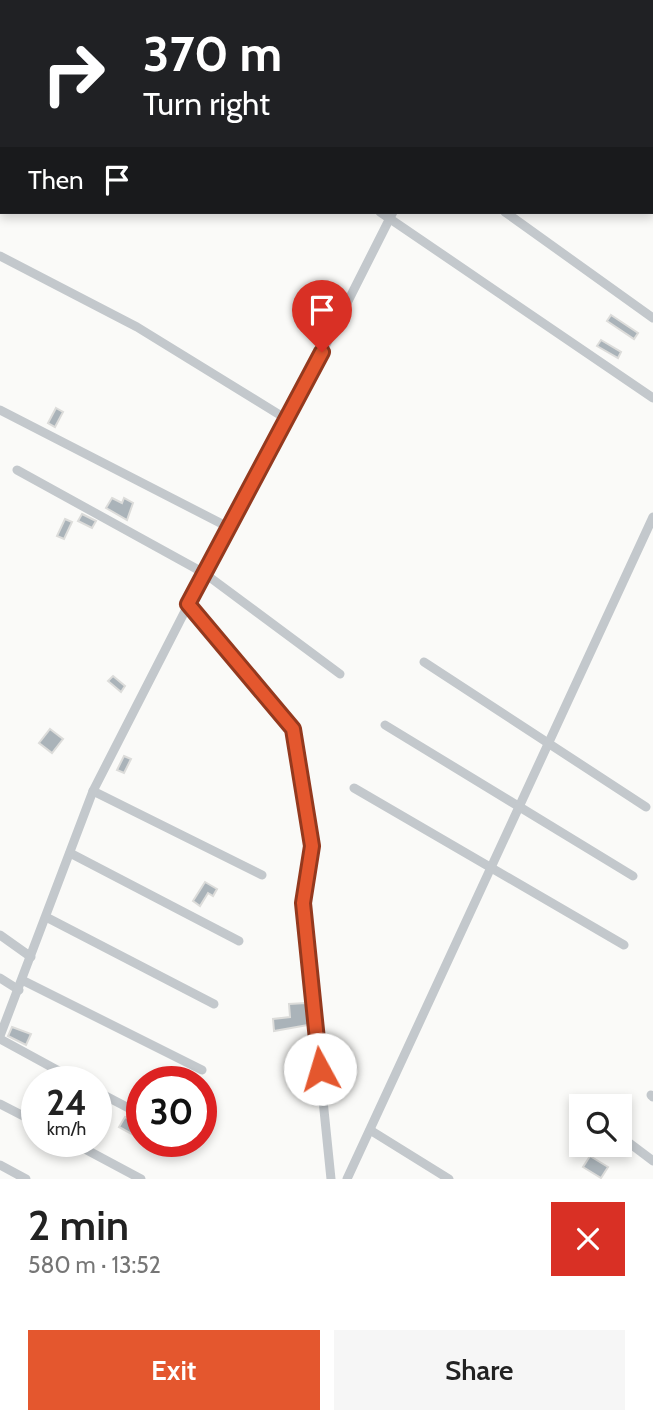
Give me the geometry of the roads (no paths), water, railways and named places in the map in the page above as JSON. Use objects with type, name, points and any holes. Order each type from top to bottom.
[{"type":"street","points":[[508,214],[653,318]]},
{"type":"street","points":[[50,1066],[0,1038],[93,791],[204,573],[288,420],[391,215],[653,398]]},
{"type":"street","points":[[0,256],[137,327],[288,420]]},
{"type":"street","points":[[0,410],[229,527]]},
{"type":"street","points":[[17,471],[204,573],[340,674]]},
{"type":"street","points":[[347,1179],[653,517]]},
{"type":"street","points":[[188,604],[293,729],[312,846],[303,903],[331,1179]]},
{"type":"street","points":[[424,663],[646,807]]},
{"type":"street","points":[[385,725],[633,876]]},
{"type":"street","points":[[355,788],[624,946]]},
{"type":"street","points":[[93,791],[262,875]]},
{"type":"street","points":[[69,853],[239,941]]},
{"type":"street","points":[[46,917],[214,1004]]},
{"type":"street","points":[[0,935],[31,957]]},
{"type":"street","points":[[0,978],[21,985],[193,1066]]},
{"type":"street","points":[[0,1104],[21,1115]]},
{"type":"street","points":[[370,1130],[449,1179]]},
{"type":"street","points":[[632,1145],[653,1161]]},
{"type":"street","points":[[100,1157],[141,1179]]},
{"type":"street","points":[[0,1165],[26,1179]]}]
